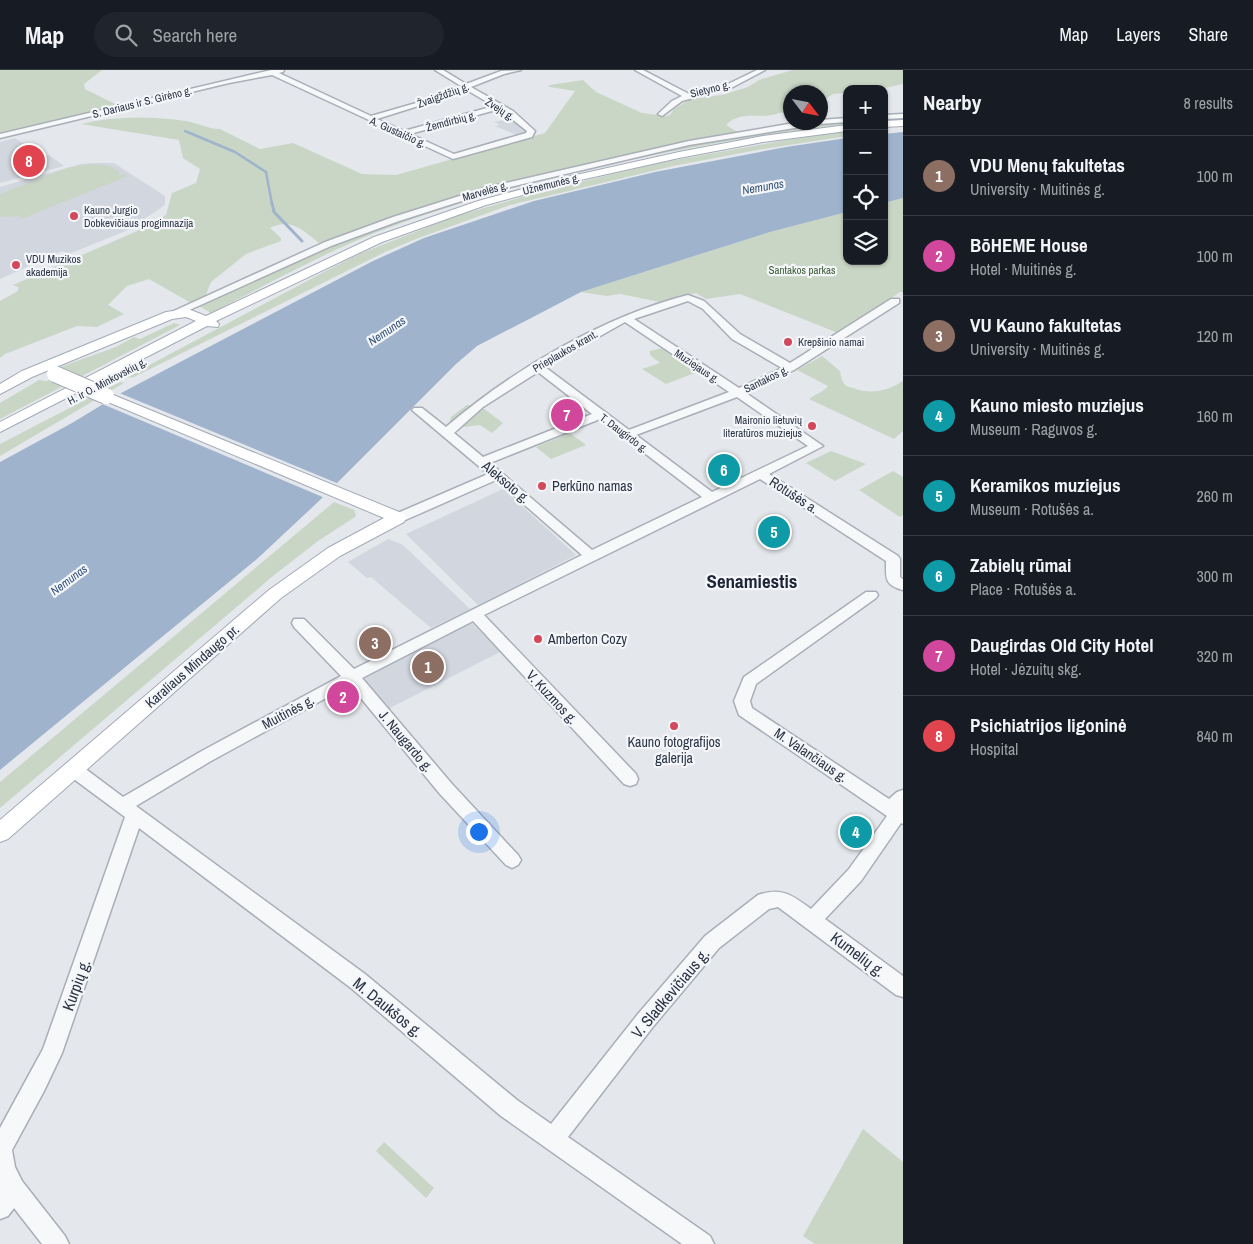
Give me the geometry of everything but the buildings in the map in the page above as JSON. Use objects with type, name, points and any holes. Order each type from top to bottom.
[{"type":"main road","points":[[888,124],[903,123]]},
{"type":"main road","name":"Užnemunės g.","points":[[210,323],[237,305],[271,291],[369,243],[426,220],[502,196],[696,152],[785,136],[843,129]]},
{"type":"main road","points":[[184,332],[191,322],[188,313]]},
{"type":"main road","points":[[0,390],[40,368],[170,315],[188,313],[210,323]]},
{"type":"main road","name":"H. ir O. Minkovskių g.","points":[[0,428],[184,332],[210,323]]},
{"type":"main road","name":"H. ir O. Minkovskių g.","points":[[0,437],[210,323]]},
{"type":"main road","points":[[40,368],[398,518]]},
{"type":"main road","name":"Karaliaus Mindaugo pr.","points":[[0,833],[275,594],[309,567],[367,532],[398,518]]},
{"type":"street","name":"S. Dariaus ir S. Girėno g.","points":[[0,136],[258,72],[286,70]]},
{"type":"street","name":"Žvejų g.","points":[[438,70],[465,88],[510,113],[531,131],[529,135]]},
{"type":"street","name":"Žvaigždžių g.","points":[[369,119],[432,100],[498,74],[518,70]]},
{"type":"street","points":[[638,70],[686,95]]},
{"type":"street","name":"Sietyno g.","points":[[662,114],[686,95],[709,92],[726,87],[762,70]]},
{"type":"street","name":"A. Gustaičio g.","points":[[271,72],[453,157],[529,135]]},
{"type":"street","name":"Žemdirbių g.","points":[[402,134],[499,107]]},
{"type":"street","points":[[888,117],[903,116]]},
{"type":"street","name":"Marvelės g.","points":[[828,121],[843,120]]},
{"type":"street","name":"Marvelės g.","points":[[170,315],[328,244],[396,219],[490,189],[690,143],[783,128]]},
{"type":"street","name":"Prieplaukos krant.","points":[[446,434],[480,405],[538,367],[626,318],[688,298],[698,300],[708,308],[730,332],[790,368]]},
{"type":"street","name":"Santakos g.","points":[[626,435],[738,393],[790,368],[895,301]]},
{"type":"street","name":"Muziejaus g.","points":[[626,318],[817,446],[761,474]]},
{"type":"street","name":"T. Daugirdo g.","points":[[538,367],[712,498]]},
{"type":"street","name":"Aleksoto g.","points":[[418,410],[482,462],[591,556]]},
{"type":"street","points":[[482,462],[600,415]]},
{"type":"street","name":"Rotušės a.","points":[[591,556],[761,474],[893,559],[898,582]]},
{"type":"street","name":"Karaliaus Mindaugo pr.","points":[[398,518],[497,475]]},
{"type":"street","name":"Muitinės g.","points":[[127,811],[256,729],[519,590],[591,556]]},
{"type":"street","name":"M. Valančiaus g.","points":[[870,596],[748,681],[742,701],[745,711],[897,813]]},
{"type":"street","name":"V. Kuzmos g.","points":[[475,614],[630,779]]},
{"type":"street","name":"J. Naugardo g.","points":[[299,623],[352,677],[446,789],[512,860]]},
{"type":"street","name":"M. Daukšos g.","points":[[73,769],[358,982],[509,1108],[702,1244]]},
{"type":"street","points":[[812,920],[855,876],[897,813],[903,796]]},
{"type":"street","name":"Kurpių g.","points":[[0,1146],[37,1084],[52,1053],[127,811]]},
{"type":"street","name":"V. Sladkevičiaus g.","points":[[553,1139],[645,1021],[712,942],[728,928],[765,901],[773,898],[780,899],[812,920]]},
{"type":"street","name":"Kumelių g.","points":[[812,920],[903,988]]},
{"type":"street","points":[[0,1146],[4,1169],[14,1189],[57,1244]]},
{"type":"street","points":[[0,1208],[14,1189]]},
{"type":"shaded area","points":[[512,118],[528,133],[519,136],[495,126],[500,125],[494,122]]},
{"type":"shaded area","points":[[15,138],[41,156],[49,155],[64,166],[0,183],[0,142]]},
{"type":"shaded area","name":"Kauno Jurgio Dobkevičiaus progimnazija","points":[[114,163],[165,196],[165,205],[128,230],[69,254],[62,251],[0,279],[0,187],[81,164]]},
{"type":"shaded area","points":[[503,489],[576,555],[478,605],[406,534]]},
{"type":"shaded area","points":[[388,539],[403,545],[470,609],[431,628],[371,577],[367,578],[348,562]]},
{"type":"shaded area","points":[[471,622],[500,652],[388,709],[362,679]]},
{"type":"green space","points":[[0,70],[102,70],[84,84],[85,89],[121,107],[0,135]]},
{"type":"green space","points":[[793,70],[903,70],[903,84],[888,87],[888,85],[843,85],[843,93],[833,94],[828,97],[828,85],[783,85],[783,112],[763,116],[739,117],[726,125],[739,133],[783,128],[783,130],[799,130],[676,150],[561,175],[505,190],[372,234],[302,266],[211,313],[199,306],[386,220],[320,244],[297,227],[284,224],[278,225],[270,228],[281,238],[281,241],[246,254],[211,282],[205,297],[191,303],[149,279],[127,286],[108,305],[124,314],[97,327],[77,326],[5,354],[0,358],[0,301],[18,291],[18,287],[13,285],[135,232],[166,215],[172,193],[196,183],[200,169],[183,158],[179,140],[81,124],[107,119],[133,118],[160,118],[186,121],[220,129],[260,149],[293,143],[362,174],[396,175],[545,133],[575,91],[548,86],[550,85],[583,80],[596,92],[642,113],[665,116],[670,115],[674,109],[690,99],[722,95],[748,87],[759,80]]},
{"type":"green space","points":[[843,121],[843,124],[828,126],[828,123]]},
{"type":"green space","points":[[843,132],[843,137],[673,166],[510,205],[385,252],[134,377],[125,378],[359,254],[456,216],[539,192],[659,163]]},
{"type":"green space","points":[[90,164],[110,166],[119,172],[119,176],[123,174],[128,176],[21,219],[18,218],[22,216],[0,217],[0,194],[67,168]]},
{"type":"green space","name":"Santakos parkas","points":[[903,198],[903,292],[900,292],[838,333],[740,294],[706,299],[696,293],[660,302],[620,294],[607,296],[581,292],[770,232],[843,213],[843,265],[888,265],[888,202]]},
{"type":"green space","points":[[174,323],[180,325],[0,419],[0,403],[39,380],[47,381],[64,371],[61,368],[63,366],[116,347],[134,337],[140,339]]},
{"type":"green space","points":[[663,348],[697,372],[666,384],[642,369],[660,363],[650,355],[650,351]]},
{"type":"green space","points":[[822,356],[840,371],[842,380],[850,387],[866,391],[879,391],[903,381],[903,431],[894,439],[809,399],[828,386],[797,370]]},
{"type":"green space","points":[[120,382],[124,383],[0,456],[0,444]]},
{"type":"green space","points":[[467,405],[483,408],[503,423],[492,433],[480,425],[448,429],[451,417]]},
{"type":"green space","points":[[570,433],[586,445],[551,459],[536,447]]},
{"type":"green space","points":[[831,451],[866,464],[835,481],[806,463]]},
{"type":"green space","points":[[893,471],[903,477],[903,515],[900,517],[859,490]]},
{"type":"green space","points":[[334,502],[354,510],[355,517],[318,541],[273,576],[0,808],[0,782]]},
{"type":"green space","points":[[863,1129],[903,1162],[903,1244],[815,1244],[803,1236]]},
{"type":"green space","points":[[384,1142],[434,1188],[426,1198],[376,1151]]},
{"type":"water","points":[[903,132],[903,198],[888,202],[888,175],[888,134]]},
{"type":"water","name":"Nemunas","points":[[843,139],[843,213],[770,232],[581,292],[477,346],[456,364],[319,501],[257,559],[0,770],[0,462],[72,423],[123,392],[373,261],[424,238],[534,201],[655,172],[786,147]]},
{"type":"pier","points":[[117,392],[339,484],[325,498],[100,403]]},
{"type":"waterway","points":[[185,131],[235,152],[266,172],[272,204]]},
{"type":"waterway","points":[[272,203],[274,212],[302,241]]},
{"type":"place","name":"Psichiatrijos ligoninė","points":[[29,161]]},
{"type":"place","name":"Kauno Jurgio Dobkevičiaus progimnazija","points":[[74,216]]},
{"type":"place","name":"VDU Muzikos akademija","points":[[16,265]]},
{"type":"place","name":"Krepšinio namai","points":[[788,342]]},
{"type":"place","name":"Daugirdas Old City Hotel","points":[[567,415]]},
{"type":"place","name":"Maironio lietuvių literatūros muziejus","points":[[812,426]]},
{"type":"place","name":"Zabielų rūmai","points":[[724,470]]},
{"type":"place","name":"Perkūno namas","points":[[542,486]]},
{"type":"place","name":"Keramikos muziejus","points":[[774,532]]},
{"type":"place","name":"Amberton Cozy","points":[[538,639]]},
{"type":"place","name":"VU Kauno fakultetas","points":[[375,643]]},
{"type":"place","name":"VDU Menų fakultetas","points":[[428,667]]},
{"type":"place","name":"BōHEME House","points":[[343,697]]},
{"type":"place","name":"Kauno fotografijos galerija","points":[[674,726]]},
{"type":"place","name":"Kauno miesto muziejus","points":[[856,832]]},
{"type":"district","name":"Senamiestis","points":[[752,581]]}]
